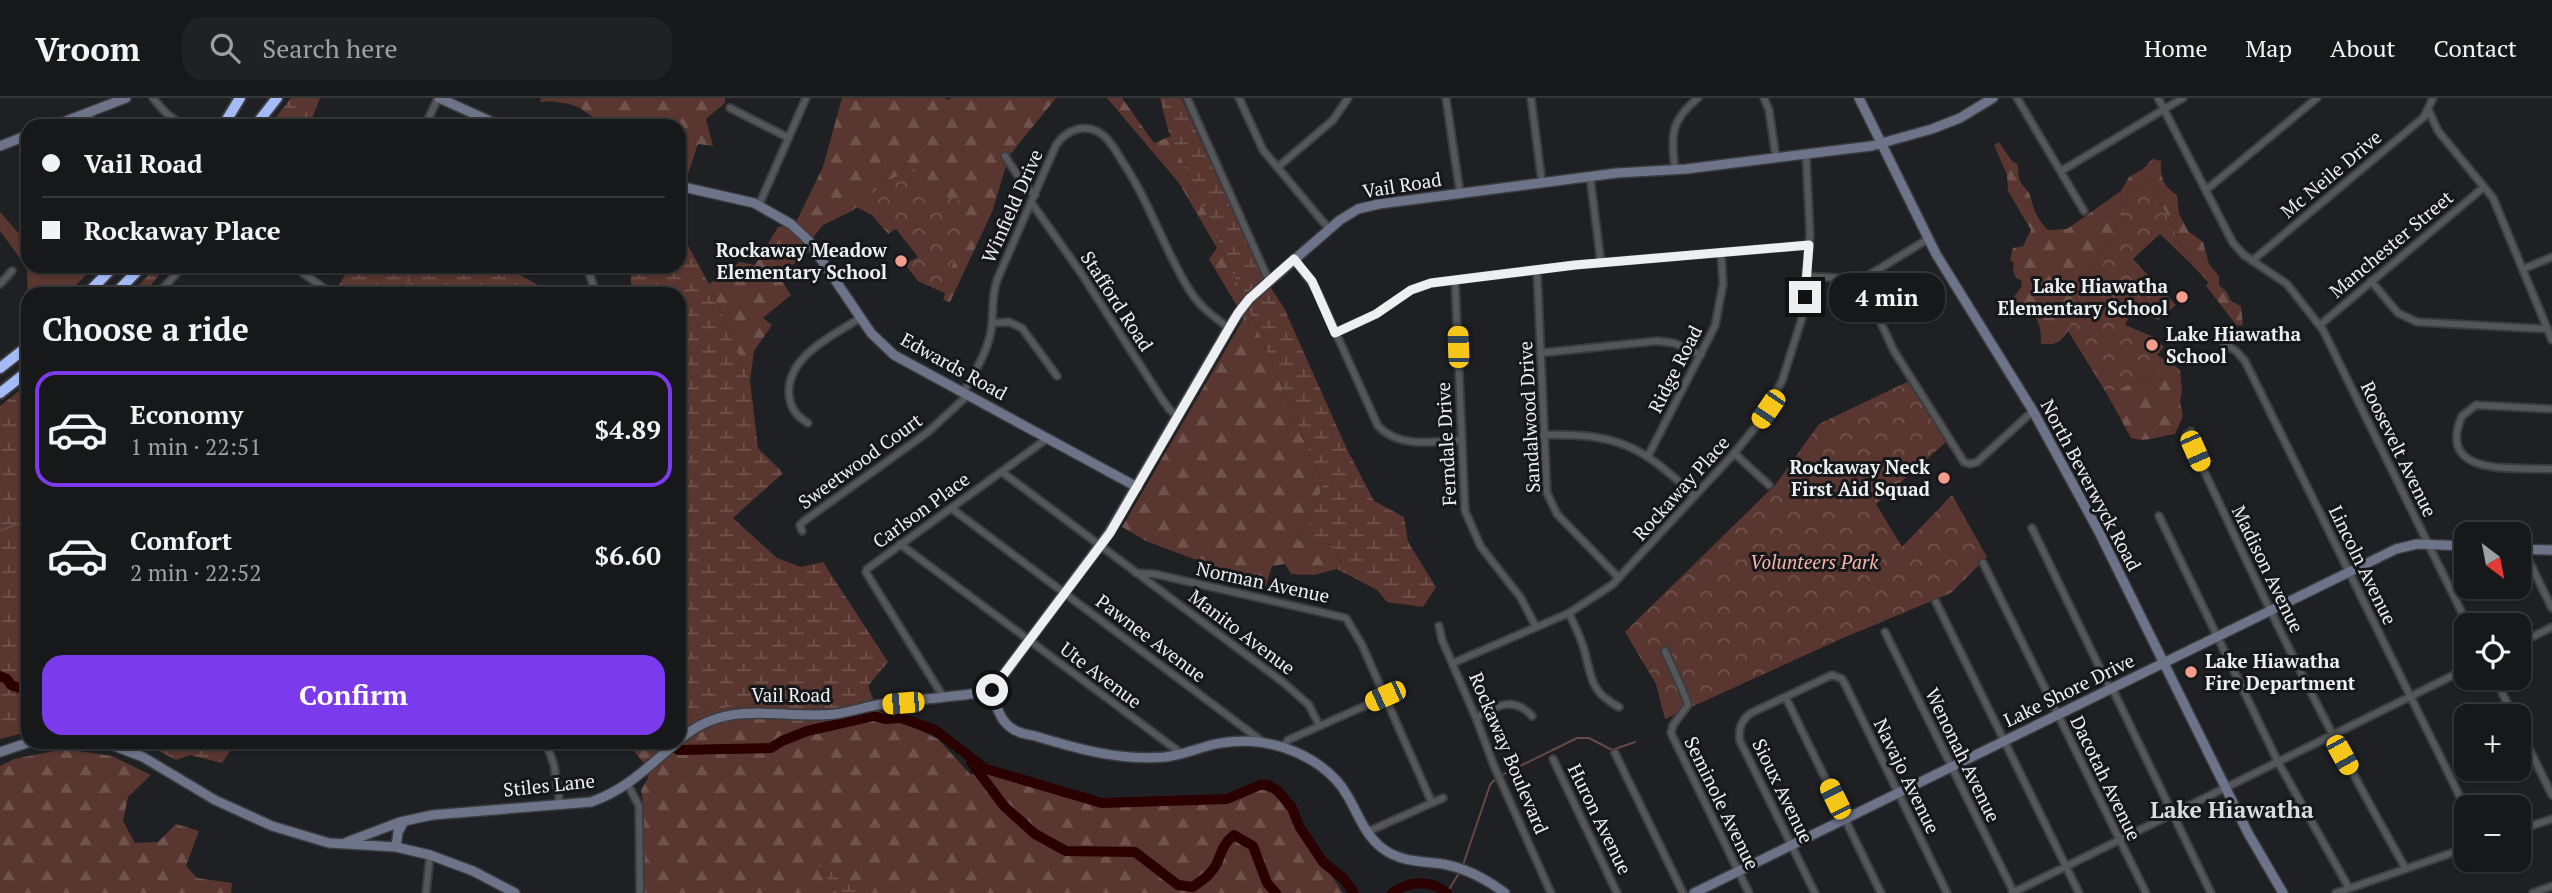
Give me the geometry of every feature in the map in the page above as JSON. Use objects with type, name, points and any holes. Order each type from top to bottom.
[{"type":"highway","points":[[227,119],[240,98]]},
{"type":"highway","points":[[262,119],[278,98]]},
{"type":"highway","points":[[94,287],[107,273]]},
{"type":"highway","points":[[122,287],[135,273]]},
{"type":"highway","points":[[0,368],[21,352]]},
{"type":"highway","points":[[0,393],[21,377]]},
{"type":"street","points":[[72,119],[126,98]]},
{"type":"street","points":[[153,98],[174,119]]},
{"type":"street","points":[[428,119],[438,98],[486,119]]},
{"type":"street","points":[[759,205],[806,98]]},
{"type":"street","points":[[1187,98],[1269,281]]},
{"type":"street","points":[[1239,98],[1263,150],[1329,229]]},
{"type":"street","points":[[1278,167],[1333,120],[1348,98]]},
{"type":"street","points":[[1446,98],[1460,193]]},
{"type":"street","points":[[1541,98],[1531,98],[1542,183]]},
{"type":"street","points":[[1675,169],[1673,129],[1683,111],[1698,98]]},
{"type":"street","points":[[1764,98],[1769,110],[1776,158]]},
{"type":"street","name":"North Beverwyck Road","points":[[1859,98],[1928,239],[2033,411],[2099,532],[2250,838],[2283,893]]},
{"type":"street","name":"Vail Road","points":[[686,736],[704,723],[731,714],[751,712],[825,715],[883,704],[992,690],[1100,545],[1249,299],[1349,214],[1368,206],[1460,193],[1882,144],[1960,118],[1993,98]]},
{"type":"street","points":[[2017,98],[2084,211]]},
{"type":"street","name":"Roosevelt Avenue","points":[[2158,98],[2233,243],[2252,261],[2268,269],[2287,284],[2319,325],[2462,613]]},
{"type":"street","points":[[2061,171],[2183,98]]},
{"type":"street","points":[[2206,190],[2317,98]]},
{"type":"street","points":[[2433,98],[2429,111],[2438,131],[2493,198],[2552,340]]},
{"type":"street","points":[[730,108],[789,138]]},
{"type":"street","name":"Mc Neile Drive","points":[[2252,261],[2429,111]]},
{"type":"street","points":[[89,113],[91,119]]},
{"type":"street","name":"Winfield Drive","points":[[942,419],[965,394],[986,348],[992,323],[993,292],[1060,139],[1077,129],[1086,128],[1099,132],[1114,148],[1139,187],[1190,292],[1203,309],[1229,328]]},
{"type":"street","points":[[0,146],[21,138]]},
{"type":"street","name":"Rockaway Place","points":[[1453,663],[1569,613],[1602,592],[1619,578],[1734,453],[1768,409],[1782,381],[1797,337],[1807,276],[1810,209],[1806,154]]},
{"type":"street","name":"Stafford Road","points":[[1005,156],[1160,397],[1177,416]]},
{"type":"street","points":[[1590,177],[1601,263]]},
{"type":"street","name":"Edwards Road","points":[[686,187],[730,196],[759,205],[780,216],[802,233],[878,341],[894,355],[1137,487]]},
{"type":"street","name":"Manchester Street","points":[[2319,325],[2484,187]]},
{"type":"street","points":[[1807,276],[1838,279],[1864,276],[1928,239]]},
{"type":"street","points":[[1335,333],[1376,314],[1411,290],[1431,283],[1601,263],[1809,245]]},
{"type":"street","name":"Ridge Road","points":[[1648,456],[1710,339],[1719,312],[1723,284],[1721,252]]},
{"type":"street","points":[[2523,269],[2552,257]]},
{"type":"street","points":[[1294,259],[1312,281],[1382,431],[1408,441],[1461,440]]},
{"type":"street","name":"Sandalwood Drive","points":[[1537,270],[1544,480],[1552,507],[1619,578]]},
{"type":"street","points":[[0,284],[12,271]]},
{"type":"street","points":[[164,287],[177,273]]},
{"type":"street","points":[[304,273],[322,287]]},
{"type":"street","points":[[1864,276],[1872,304],[1894,351],[1961,460],[1970,464],[1977,462],[2033,411]]},
{"type":"street","name":"Ferndale Drive","points":[[1455,280],[1463,504],[1481,547],[1521,597],[1536,627]]},
{"type":"street","points":[[2371,281],[2398,313],[2417,322],[2548,329]]},
{"type":"street","points":[[808,423],[798,417],[791,405],[790,384],[794,370],[802,358],[860,317]]},
{"type":"street","points":[[992,323],[1009,322],[1022,328],[1057,376]]},
{"type":"street","points":[[1541,353],[1657,341],[1674,343],[1701,355]]},
{"type":"street","name":"Lincoln Avenue","points":[[2224,343],[2245,361],[2459,795]]},
{"type":"street","points":[[2552,409],[2476,405],[2462,416],[2458,442],[2463,455],[2477,465],[2552,469]]},
{"type":"street","name":"Sweetwood Court","points":[[802,531],[800,525],[804,521],[942,419]]},
{"type":"street","name":"Madison Avenue","points":[[2192,431],[2187,434],[2270,611],[2332,735],[2406,869]]},
{"type":"street","points":[[1543,435],[1596,437],[1616,442],[1648,456],[1694,496]]},
{"type":"street","name":"Carlson Place","points":[[944,698],[866,572],[880,558],[1048,438]]},
{"type":"street","points":[[1734,453],[1769,485]]},
{"type":"street","name":"Manito Avenue","points":[[1002,472],[1305,699],[1319,725]]},
{"type":"street","name":"Pawnee Avenue","points":[[951,508],[1265,743]]},
{"type":"street","points":[[2159,516],[2278,762],[2349,888]]},
{"type":"street","points":[[2032,528],[2211,893]]},
{"type":"street","name":"Ute Avenue","points":[[900,544],[1182,754]]},
{"type":"street","name":"Lake Shore Drive","points":[[1694,893],[2396,549],[2428,544],[2454,545]]},
{"type":"street","points":[[2531,549],[2552,550]]},
{"type":"street","name":"Dacotah Avenue","points":[[1983,563],[2146,893]]},
{"type":"street","points":[[2531,568],[2552,608]]},
{"type":"street","name":"Norman Avenue","points":[[1136,573],[1155,574],[1343,616],[1351,623],[1432,803]]},
{"type":"street","points":[[1936,602],[2080,893]]},
{"type":"street","points":[[1569,613],[1584,648],[1591,681],[1609,701],[1619,707]]},
{"type":"street","name":"Rockaway Boulevard","points":[[1439,626],[1441,639],[1494,766],[1551,893]]},
{"type":"street","points":[[2531,637],[2552,627]]},
{"type":"street","name":"Wenonah Avenue","points":[[1885,632],[2013,893]]},
{"type":"street","name":"Seminole Avenue","points":[[1665,652],[1688,705],[1673,725],[1671,733],[1749,893]]},
{"type":"street","name":"Sioux Avenue","points":[[1815,893],[1740,741],[1740,734],[1742,723],[1748,715],[1836,675]]},
{"type":"street","name":"Navajo Avenue","points":[[1836,675],[1846,686],[1947,893]]},
{"type":"street","points":[[2013,893],[2454,675]]},
{"type":"street","points":[[992,690],[999,714],[1017,731],[1104,755],[1147,757],[1182,754],[1227,742],[1265,743],[1283,747],[1306,757],[1335,779],[1347,794],[1367,832],[1382,848],[1398,857],[1462,869],[1492,883],[1505,893]]},
{"type":"street","points":[[1283,747],[1288,740],[1385,696]]},
{"type":"street","points":[[1786,698],[1881,893]]},
{"type":"street","points":[[1476,718],[1511,703],[1518,704],[1532,716]]},
{"type":"street","points":[[0,752],[21,745]]},
{"type":"street","points":[[123,749],[144,757],[215,800],[244,814],[313,839],[396,847],[430,855],[473,871],[516,893]]},
{"type":"street","points":[[548,749],[554,765],[560,805]]},
{"type":"street","name":"Vail Road","points":[[628,785],[669,749]]},
{"type":"street","points":[[2531,752],[2552,795]]},
{"type":"street","points":[[1615,753],[1683,893]]},
{"type":"street","name":"Huron Avenue","points":[[1553,759],[1618,893]]},
{"type":"street","points":[[628,785],[639,806],[640,893]]},
{"type":"street","name":"Stiles Lane","points":[[344,843],[432,814],[591,802],[628,785]]},
{"type":"street","points":[[1367,832],[1443,798]]},
{"type":"street","points":[[2531,826],[2552,819]]},
{"type":"street","points":[[396,847],[398,832],[403,823]]},
{"type":"street","points":[[385,846],[390,826]]},
{"type":"street","points":[[2336,893],[2454,852]]},
{"type":"street","points":[[426,893],[430,855]]},
{"type":"street","points":[[2533,893],[2552,886]]},
{"type":"green space","points":[[291,98],[320,98],[312,119],[274,119]]},
{"type":"green space","points":[[541,98],[725,98],[725,103],[706,119],[713,146],[698,144],[686,180],[686,119],[595,119],[569,104],[540,102]]},
{"type":"green space","points":[[842,98],[1056,98],[1009,156],[992,212],[950,302],[943,300],[945,293],[940,291],[959,249],[945,197],[900,176],[889,180],[852,211],[823,225],[815,235],[807,254],[778,275],[791,295],[763,318],[772,325],[754,351],[750,381],[709,284],[740,262],[755,265],[778,227],[796,222],[823,167]]},
{"type":"green space","points":[[1107,98],[1122,98],[1154,143],[1171,136],[1242,293],[1323,485],[1309,523],[1298,540],[1333,545],[1341,562],[1337,569],[1314,575],[1291,574],[1285,564],[1272,566],[1266,586],[1146,541],[1122,527],[1244,318],[1209,259],[1217,248],[1179,183]]},
{"type":"green space","points":[[1160,98],[1181,98],[1260,271],[1284,308],[1346,447],[1374,501],[1404,517],[1408,542],[1436,587],[1423,607],[1387,602],[1377,590],[1337,569],[1341,562],[1333,545],[1298,540],[1309,523],[1323,485],[1242,293],[1168,130]]},
{"type":"green space","points":[[1999,142],[2017,164],[2020,181],[2048,230],[2067,229],[2121,191],[2129,177],[2143,169],[2152,159],[2161,161],[2162,177],[2168,188],[2177,195],[2179,214],[2188,231],[2203,242],[2209,264],[2219,276],[2219,285],[2231,301],[2241,306],[2243,325],[2237,326],[2206,286],[2209,283],[2192,265],[2148,179],[2127,194],[2122,220],[2083,281],[2068,331],[2060,341],[2041,344],[2039,325],[2032,313],[2028,310],[2010,319],[2010,313],[2015,307],[2012,299],[2022,286],[2021,280],[2016,278],[2014,264],[2010,259],[2013,248],[2023,246],[2031,230],[2008,191],[2007,175],[1994,145]]},
{"type":"green space","points":[[912,168],[928,180],[933,190],[942,189],[945,197],[960,201],[962,238],[956,258],[940,291],[918,281],[907,267],[907,263],[918,257],[896,229],[888,234],[872,215],[856,207],[883,185]]},
{"type":"green space","points":[[2148,179],[2192,265],[2160,234],[2133,259],[2176,305],[2158,320],[2133,309],[2125,325],[2154,337],[2164,347],[2157,355],[2174,365],[2107,394],[2068,331],[2083,281],[2122,220],[2127,194]]},
{"type":"green space","points":[[0,212],[21,236],[21,260],[0,231]]},
{"type":"green space","points":[[686,242],[709,284],[750,381],[758,448],[783,473],[733,518],[777,558],[801,567],[823,562],[888,662],[868,686],[873,699],[838,708],[798,709],[757,704],[715,709],[686,719],[686,287],[631,287],[631,273],[686,273]]},
{"type":"green space","points":[[27,273],[88,273],[74,287],[28,287]]},
{"type":"green space","points":[[150,273],[161,273],[149,287],[137,287]]},
{"type":"green space","points":[[346,273],[516,273],[542,287],[338,287]]},
{"type":"green space","points":[[2174,365],[2180,370],[2183,416],[2175,434],[2147,439],[2131,438],[2107,394]]},
{"type":"green space","name":"Volunteers Park","points":[[1909,381],[1946,442],[1876,504],[1902,547],[1952,495],[1987,557],[1951,593],[1843,638],[1665,719],[1656,684],[1625,632],[1776,484],[1819,424]]},
{"type":"green space","points":[[21,390],[21,734],[0,739],[0,406]]},
{"type":"green space","points":[[873,699],[879,711],[938,739],[971,775],[983,772],[1096,806],[1227,803],[1262,789],[1277,795],[1343,893],[859,893],[813,857],[837,893],[643,893],[641,790],[648,778],[643,762],[632,749],[686,749],[686,719],[715,709],[757,704],[798,709],[838,708]]},
{"type":"green space","points":[[64,749],[112,756],[151,775],[128,797],[123,821],[135,843],[158,842],[176,824],[199,831],[186,866],[197,878],[232,883],[231,893],[0,893],[0,766],[14,759]]},
{"type":"green space","points":[[155,749],[231,749],[222,763],[190,755],[176,760]]},
{"type":"green space","points":[[811,854],[859,893],[837,893]]},
{"type":"waterway","points":[[407,287],[410,273]]},
{"type":"waterway","points":[[0,531],[16,524],[21,525]]},
{"type":"waterway","points":[[0,676],[21,689]]},
{"type":"waterway","points":[[677,749],[771,748],[807,731],[873,716],[885,719],[901,718],[935,730],[986,769],[1102,803],[1227,799],[1260,785],[1268,785],[1278,791],[1292,808],[1299,826],[1323,862],[1343,878],[1354,893]]},
{"type":"waterway","points":[[1500,776],[1577,738],[1589,738],[1612,750],[1635,742]]},
{"type":"waterway","points":[[971,762],[1004,806],[1035,834],[1066,851],[1135,852],[1178,885],[1193,887],[1212,870],[1225,845],[1234,835],[1253,846],[1267,883],[1276,893]]},
{"type":"waterway","points":[[1463,865],[1490,785],[1495,779]]},
{"type":"waterway","points":[[1447,893],[1459,873]]},
{"type":"waterway","points":[[1392,893],[1405,886],[1420,883],[1434,885],[1447,893]]},
{"type":"place","name":"Rockaway Meadow Elementary School","points":[[901,261]]},
{"type":"place","name":"Lake Hiawatha Elementary School","points":[[2182,297]]},
{"type":"place","name":"Lake Hiawatha School","points":[[2152,345]]},
{"type":"place","name":"Rockaway Neck First Aid Squad","points":[[1944,478]]},
{"type":"place","name":"Lake Hiawatha Fire Department","points":[[2191,672]]},
{"type":"district","name":"Lake Hiawatha","points":[[2232,810]]},
{"type":"route","points":[[992,690],[1110,533],[1238,313],[1249,299],[1294,259],[1312,281],[1335,333],[1376,314],[1411,290],[1431,283],[1575,265],[1809,245],[1805,297]]}]
